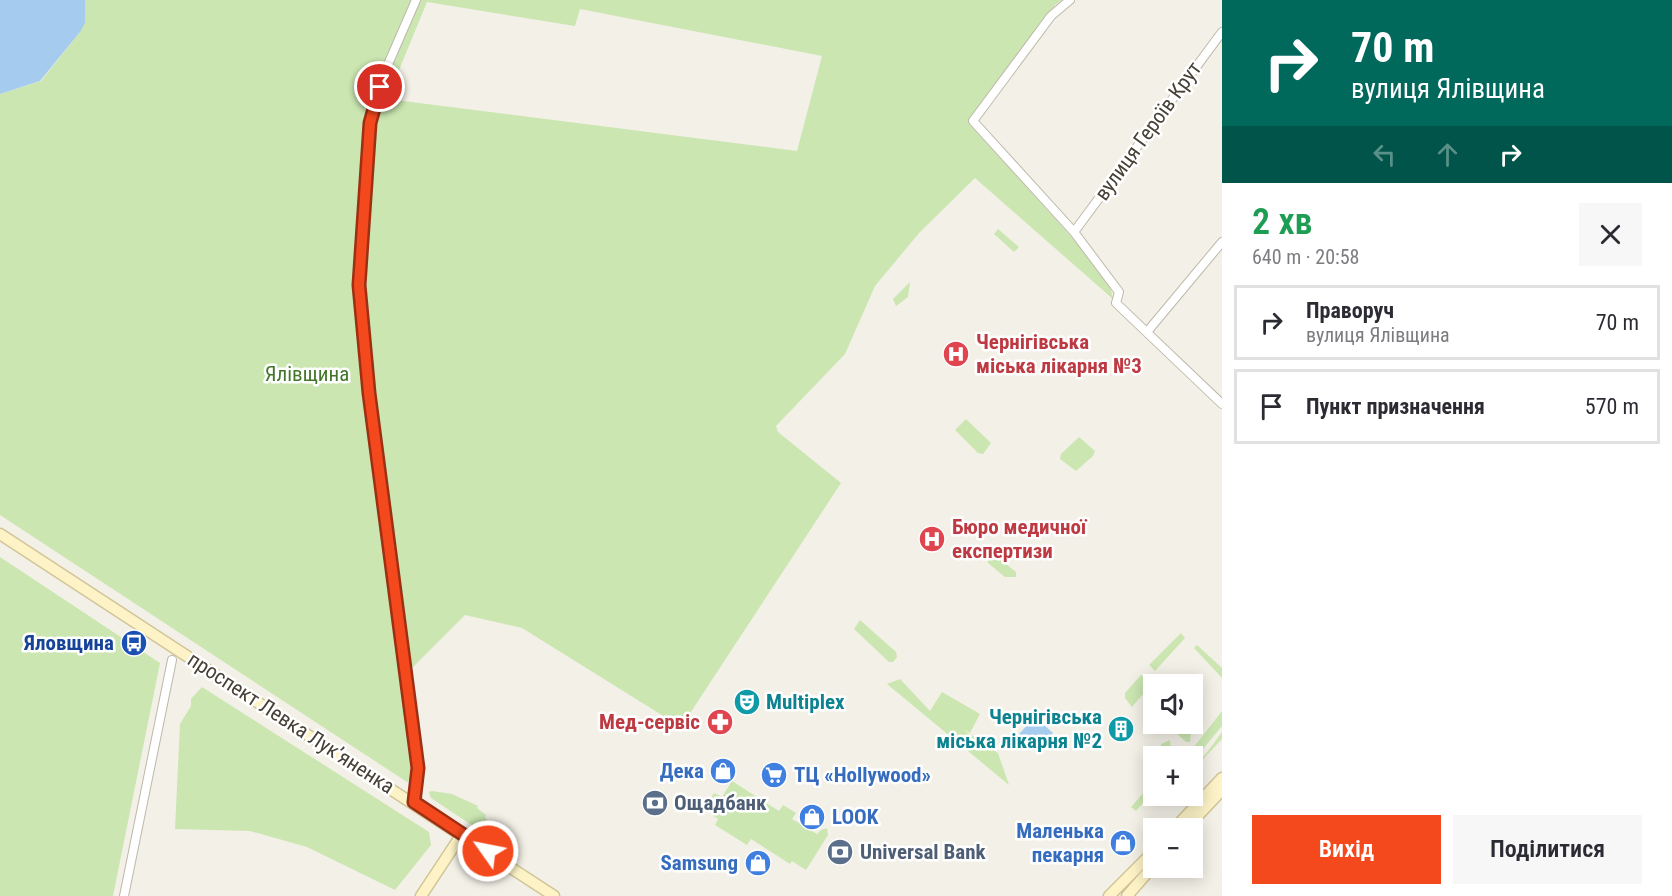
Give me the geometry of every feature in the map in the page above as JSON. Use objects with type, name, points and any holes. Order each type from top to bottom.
[{"type":"main road","name":"проспект Левка Лукʼяненка","points":[[0,534],[414,802],[554,896]]},
{"type":"main road","points":[[1184,818],[1222,778]]},
{"type":"main road","points":[[1195,818],[1222,790]]},
{"type":"main road","points":[[421,896],[462,834]]},
{"type":"main road","points":[[1110,896],[1143,862]]},
{"type":"main road","points":[[1127,896],[1143,878]]},
{"type":"street","points":[[414,802],[418,768],[369,393],[359,285],[371,115],[386,69],[416,0]]},
{"type":"street","points":[[1070,0],[1051,16],[973,121],[1074,232],[1119,292],[1116,303],[1222,404]]},
{"type":"street","name":"вулиця Героїв Крут","points":[[1074,232],[1222,32]]},
{"type":"street","points":[[1147,332],[1222,242]]},
{"type":"street","points":[[124,896],[172,660]]},
{"type":"green space","name":"Ялівщина","points":[[85,0],[1062,0],[1055,5],[972,127],[1088,255],[1110,286],[1113,299],[975,178],[919,233],[875,286],[845,354],[776,426],[778,432],[841,483],[681,727],[522,628],[465,615],[402,678],[416,777],[407,782],[0,515],[0,94],[41,81],[80,32]],"holes":[[[427,2],[575,26],[580,9],[822,56],[797,151],[387,99]]]},
{"type":"green space","points":[[998,229],[1019,247],[1014,252],[994,234]]},
{"type":"green space","points":[[910,282],[908,297],[896,306],[893,299]]},
{"type":"green space","points":[[966,419],[991,443],[983,454],[978,453],[955,430]]},
{"type":"green space","points":[[1079,437],[1095,451],[1093,456],[1076,471],[1060,459],[1061,454]]},
{"type":"green space","points":[[996,556],[1016,572],[1016,577],[1005,577],[988,563],[988,559]]},
{"type":"green space","points":[[0,557],[160,663],[113,896],[0,896]]},
{"type":"green space","points":[[860,620],[896,652],[897,657],[893,662],[889,662],[854,629]]},
{"type":"green space","points":[[1181,633],[1185,638],[1155,671],[1149,665]]},
{"type":"green space","points":[[1197,645],[1222,668],[1222,678],[1194,648]]},
{"type":"green space","points":[[1141,675],[1143,676],[1143,694],[1132,707],[1125,698],[1125,693]]},
{"type":"green space","points":[[900,679],[930,711],[942,692],[980,714],[970,733],[962,729],[998,753],[1009,785],[887,684]]},
{"type":"green space","points":[[202,687],[429,832],[431,845],[395,890],[307,847],[250,831],[175,829],[180,724],[191,706],[191,699]]},
{"type":"green space","points":[[1222,711],[1222,726],[1203,749],[1203,746],[1195,746]]},
{"type":"green space","points":[[1222,732],[1222,739],[1203,759]]},
{"type":"green space","points":[[1177,734],[1191,734],[1190,742],[1186,742]]},
{"type":"green space","points":[[1170,740],[1171,746],[1161,746]]},
{"type":"green space","points":[[732,781],[779,811],[783,805],[796,813],[792,819],[817,834],[827,828],[828,835],[806,870],[792,861],[790,864],[751,839],[747,845],[715,825],[718,819],[712,815],[714,811],[706,806],[714,793],[722,797]]},
{"type":"green space","points":[[429,792],[452,794],[478,806],[477,808],[486,815],[485,818],[491,823],[497,839],[488,836],[431,798]]},
{"type":"green space","points":[[1143,793],[1143,803],[1136,811],[1131,807]]},
{"type":"water","points":[[0,0],[85,0],[85,23],[40,81],[0,94]]},
{"type":"water","points":[[1035,717],[1053,733],[1037,751],[1019,734]]},
{"type":"place","name":"Чернігівська міська лікарня №3","points":[[956,354]]},
{"type":"place","name":"Бюро медичної експертизи","points":[[932,539]]},
{"type":"place","name":"Яловщина","points":[[134,643]]},
{"type":"place","name":"Multiplex","points":[[747,702]]},
{"type":"place","name":"Мед-сервіс","points":[[720,722]]},
{"type":"place","name":"Чернігівська міська лікарня №2","points":[[1121,729]]},
{"type":"place","name":"Дека","points":[[723,771]]},
{"type":"place","name":"ТЦ «Hollywood»","points":[[774,775]]},
{"type":"place","name":"Ощадбанк","points":[[655,803]]},
{"type":"place","name":"LOOK","points":[[812,817]]},
{"type":"place","name":"Маленька пекарня","points":[[1123,843]]},
{"type":"place","name":"Universal Bank","points":[[840,852]]},
{"type":"place","name":"Samsung","points":[[758,863]]},
{"type":"route","points":[[380,87],[370,123],[359,285],[369,393],[418,768],[414,802],[488,851]]}]
